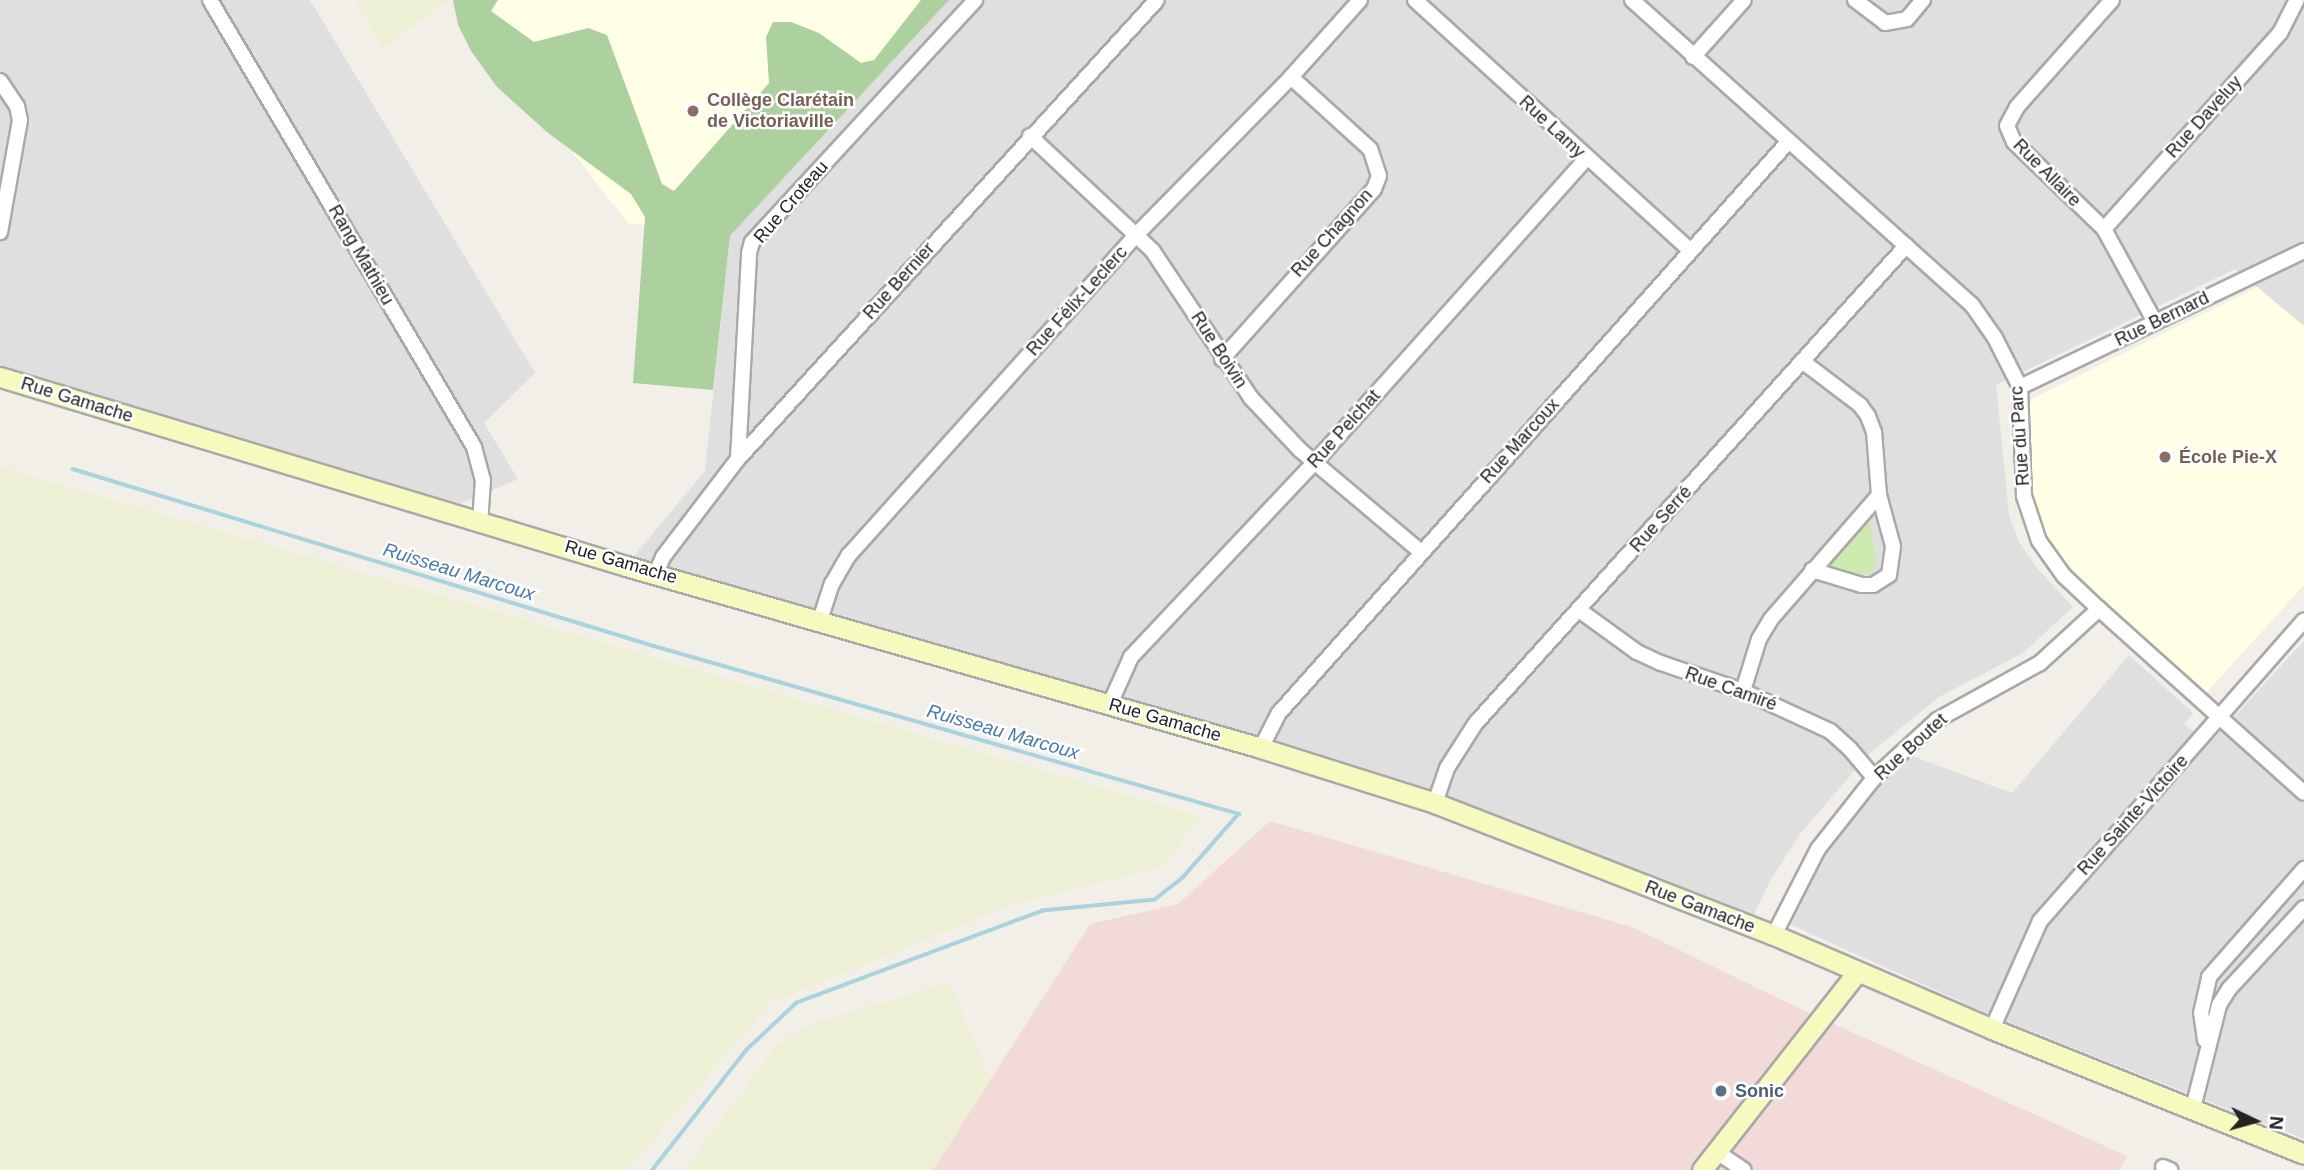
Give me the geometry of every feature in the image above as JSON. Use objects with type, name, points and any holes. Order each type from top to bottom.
[{"type":"street","name":"Rang Mathieu","points":[[210,0],[474,447],[483,480],[480,519]]},
{"type":"street","name":"Rue Croteau","points":[[738,459],[749,253],[752,242],[975,0]]},
{"type":"street","name":"Rue Bernier","points":[[656,573],[663,557],[738,459],[1030,136],[1157,0]]},
{"type":"street","name":"Rue Félix-Leclerc","points":[[820,620],[832,584],[849,555],[1136,235],[1291,77],[1360,0]]},
{"type":"street","name":"Rue Lamy","points":[[1415,0],[1586,159],[1691,251]]},
{"type":"street","name":"Rue du Parc","points":[[1632,0],[1906,246],[1984,320],[2020,387],[2024,496],[2030,521],[2051,559],[2099,610],[2221,716],[2304,793]]},
{"type":"street","points":[[1693,57],[1744,0]]},
{"type":"street","points":[[1855,0],[1885,23],[1907,19],[1923,0]]},
{"type":"street","name":"Rue Allaire","points":[[2112,0],[2017,107],[2007,126],[2014,142],[2104,229],[2155,322]]},
{"type":"street","name":"Rue Daveluy","points":[[2104,229],[2280,33],[2297,0]]},
{"type":"street","name":"Rue Chagnon","points":[[1222,359],[1374,189],[1379,176],[1370,149],[1291,77]]},
{"type":"street","points":[[0,81],[17,106],[20,120],[0,232]]},
{"type":"street","name":"Rue Boivin","points":[[1030,136],[1136,235],[1164,265],[1222,359],[1251,398],[1315,462],[1421,552]]},
{"type":"street","name":"Rue Marcoux","points":[[1261,748],[1279,712],[1789,141]]},
{"type":"street","name":"Rue Pelchat","points":[[1110,704],[1131,657],[1315,462],[1586,159]]},
{"type":"street","name":"Rue Serré","points":[[1435,803],[1461,741],[1906,246]]},
{"type":"street","name":"Rue Bernard","points":[[2020,387],[2304,251]]},
{"type":"street","points":[[1802,361],[1860,405],[1868,416],[1874,432],[1879,495],[1893,546],[1889,575],[1883,582],[1862,585],[1812,570]]},
{"type":"street","name":"Rue Gamache","points":[[0,377],[377,492],[480,519],[656,573],[1261,748],[1435,803],[1774,935],[1992,1029],[2302,1153]]},
{"type":"street","points":[[1744,691],[1759,639],[1777,611],[1879,495]]},
{"type":"street","name":"Rue Camiré","points":[[1579,610],[1637,652],[1674,668],[1744,691],[1830,731],[1850,749],[1874,778]]},
{"type":"street","name":"Rue Boutet","points":[[1774,935],[1818,849],[1874,778],[1937,720],[2040,663],[2099,610]]},
{"type":"street","name":"Rue Sainte-Victoire","points":[[1992,1029],[2040,921],[2304,620]]},
{"type":"street","points":[[2207,1052],[2201,1013],[2209,977],[2304,869]]},
{"type":"street","points":[[2193,1108],[2213,1020],[2229,989],[2304,908]]},
{"type":"street","points":[[1702,1170],[1857,972]]},
{"type":"street","points":[[1717,1152],[1744,1170]]},
{"type":"shaded area","points":[[0,0],[310,0],[535,373],[484,423],[518,479],[455,506],[0,370]]},
{"type":"shaded area","points":[[355,0],[449,0],[383,48]]},
{"type":"shaded area","name":"Collège Clarétain de Victoriaville","points":[[454,0],[948,0],[730,236],[628,223]]},
{"type":"shaded area","points":[[949,0],[2304,0],[2304,326],[2235,269],[1996,385],[2009,515],[2019,542],[2037,568],[2073,607],[2023,653],[1939,697],[1869,754],[1800,834],[1771,879],[1752,918],[1010,666],[633,557],[705,471],[730,236]]},
{"type":"shaded area","name":"École Pie-X","points":[[2257,287],[2304,326],[2304,585],[2206,693],[2060,562],[2045,544],[2031,514],[2025,423],[2032,399]]},
{"type":"shaded area","points":[[0,467],[1202,817],[1160,868],[1012,905],[773,1001],[627,1170],[0,1170]]},
{"type":"shaded area","points":[[2304,641],[2304,1139],[1997,1018],[1787,923],[1826,851],[1861,802],[1907,754],[2012,793],[2129,655],[2193,713],[2184,724],[2210,743]]},
{"type":"shaded area","points":[[1270,821],[1632,927],[1807,1012],[2127,1156],[2120,1170],[933,1170],[1090,924],[1178,904]]},
{"type":"shaded area","points":[[950,983],[991,1079],[933,1170],[684,1170],[777,1044],[819,1021]]},
{"type":"green space","points":[[453,0],[498,0],[491,11],[534,42],[588,28],[607,35],[662,184],[674,191],[769,83],[766,37],[773,22],[791,22],[819,33],[861,63],[874,60],[921,0],[949,0],[730,236],[713,390],[633,383],[645,217],[631,194],[548,133],[497,87],[471,51],[458,25]]},
{"type":"green space","points":[[1865,516],[1870,522],[1876,559],[1874,570],[1861,578],[1817,566]]},
{"type":"waterway","name":"Ruisseau Marcoux","points":[[73,469],[654,646],[1239,814],[1183,878],[1155,900],[1043,911],[797,1003],[747,1050],[653,1170]]},
{"type":"place","name":"Collège Clarétain de Victoriaville","points":[[693,111]]},
{"type":"place","name":"École Pie-X","points":[[2165,457]]},
{"type":"place","name":"Sonic","points":[[1721,1091]]}]
